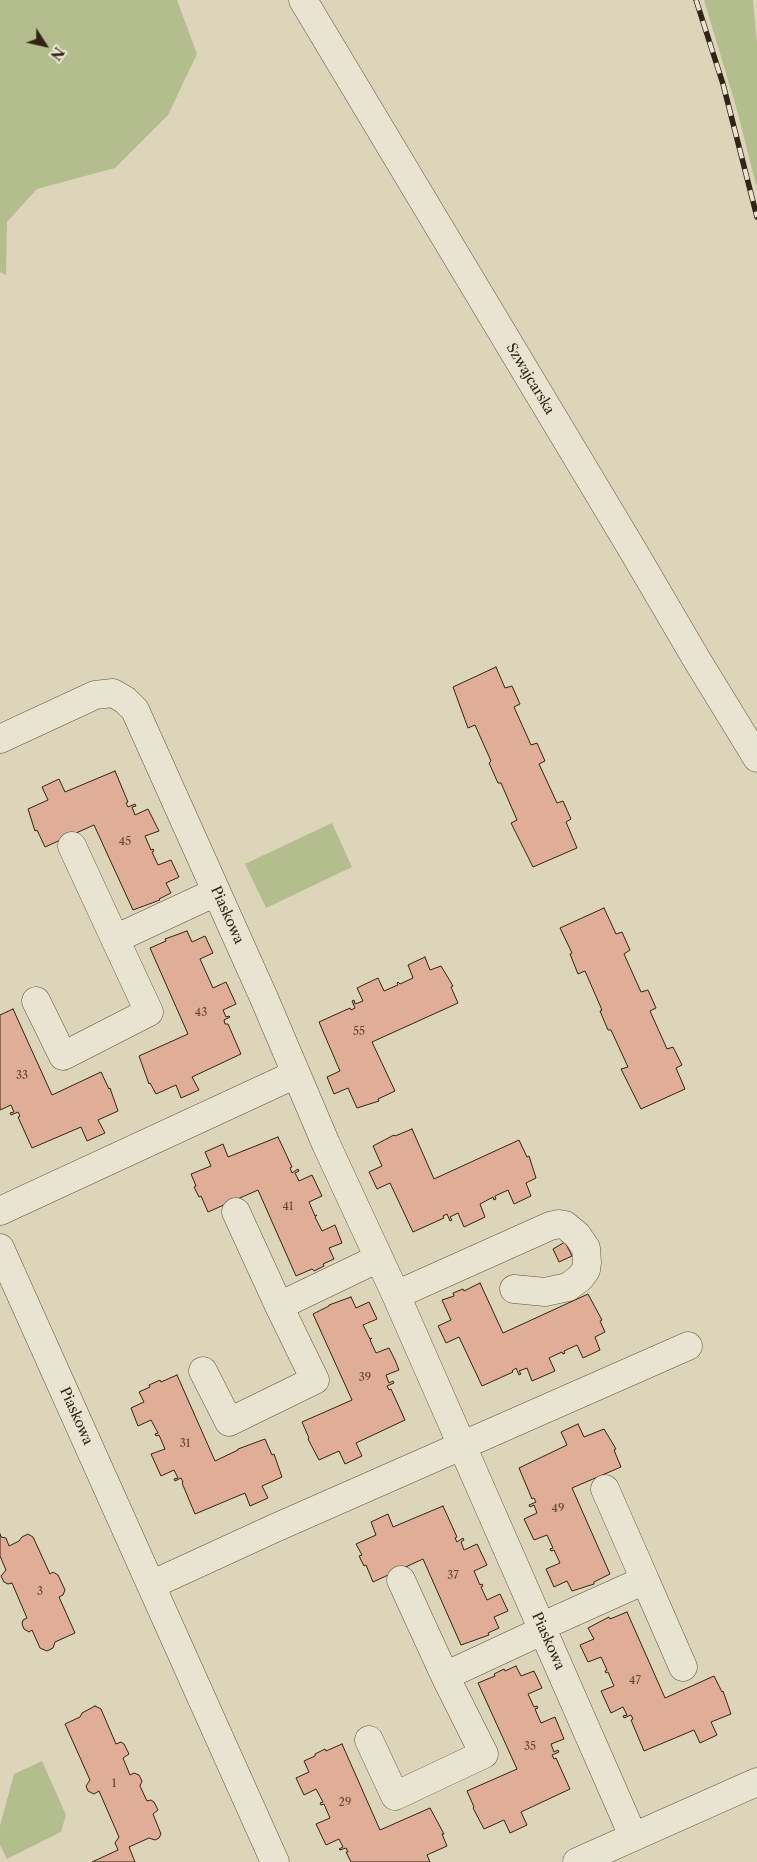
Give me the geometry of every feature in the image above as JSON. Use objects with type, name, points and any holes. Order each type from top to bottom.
[{"type":"street","name":"Szwajcarska","points":[[303,0],[757,758]]},
{"type":"street","name":"Piaskowa","points":[[0,739],[95,695],[113,693],[126,700],[135,710],[396,1295],[634,1836]]},
{"type":"street","points":[[36,1001],[63,1056],[149,1012],[72,846]]},
{"type":"street","points":[[115,939],[216,892]]},
{"type":"street","points":[[0,1212],[296,1074]]},
{"type":"street","points":[[203,1371],[229,1422],[315,1380],[236,1212]]},
{"type":"street","points":[[396,1295],[550,1226],[565,1225],[577,1234],[586,1248],[587,1262],[586,1270],[580,1278],[568,1287],[545,1292],[514,1290]]},
{"type":"street","name":"Piaskowa","points":[[0,1248],[275,1862]]},
{"type":"street","points":[[279,1306],[379,1258]]},
{"type":"street","points":[[151,1584],[688,1346]]},
{"type":"street","points":[[605,1489],[683,1667]]},
{"type":"street","points":[[369,1740],[395,1796],[484,1754],[445,1676],[401,1580]]},
{"type":"street","points":[[556,1620],[645,1580]]},
{"type":"street","name":"Piaskowa","points":[[445,1676],[531,1636]]},
{"type":"street","points":[[577,1862],[757,1782]]},
{"type":"green space","points":[[0,0],[177,0],[197,54],[168,115],[115,168],[37,189],[7,222],[6,275],[0,272]]},
{"type":"green space","points":[[704,0],[753,0],[757,44],[757,189],[737,110]]},
{"type":"green space","points":[[332,823],[352,867],[266,908],[245,864]]},
{"type":"green space","points":[[42,1761],[66,1815],[61,1832],[7,1859],[0,1845],[0,1826],[14,1774]]},
{"type":"building","points":[[496,667],[505,688],[512,686],[520,704],[514,707],[531,745],[537,743],[545,761],[539,764],[557,803],[563,801],[571,819],[566,822],[577,848],[533,867],[511,823],[517,820],[501,783],[498,783],[489,763],[491,761],[475,725],[468,728],[453,687]]},
{"type":"building","points":[[115,771],[128,802],[126,803],[128,807],[135,804],[136,806],[132,807],[135,815],[148,809],[159,831],[145,836],[151,850],[153,849],[154,851],[152,852],[158,865],[171,860],[179,877],[166,883],[171,893],[160,900],[133,910],[94,825],[45,847],[37,830],[35,831],[28,809],[48,800],[42,787],[59,779],[65,792]]},
{"type":"building","points":[[604,908],[616,934],[622,932],[630,950],[624,954],[641,992],[648,990],[656,1008],[650,1011],[667,1049],[673,1047],[682,1065],[676,1068],[685,1089],[641,1109],[621,1069],[628,1067],[611,1030],[608,1030],[600,1011],[602,1010],[585,971],[578,974],[570,954],[572,953],[560,928]]},
{"type":"building","points":[[187,931],[192,942],[205,936],[213,953],[200,959],[213,988],[226,982],[236,1004],[223,1010],[226,1017],[230,1017],[224,1020],[225,1024],[228,1024],[241,1054],[192,1077],[199,1090],[181,1098],[176,1085],[156,1094],[149,1084],[139,1056],[188,1034],[150,948],[166,941],[165,939]]},
{"type":"building","points":[[425,957],[430,970],[441,966],[453,986],[451,987],[458,1003],[372,1042],[395,1091],[378,1099],[379,1101],[357,1108],[348,1088],[334,1094],[327,1077],[340,1071],[319,1022],[350,1008],[351,1010],[355,1008],[352,1001],[354,1000],[355,1004],[363,1001],[357,988],[378,978],[384,991],[398,985],[398,982],[400,984],[413,978],[408,965]]},
{"type":"building","points":[[13,1009],[52,1095],[101,1072],[110,1088],[118,1111],[98,1120],[105,1133],[87,1141],[81,1127],[32,1148],[18,1117],[20,1116],[18,1112],[11,1115],[10,1113],[14,1112],[11,1105],[0,1110],[0,1015]]},
{"type":"building","points":[[412,1129],[434,1179],[519,1140],[527,1157],[529,1156],[536,1178],[526,1183],[531,1196],[514,1204],[508,1190],[495,1196],[496,1199],[494,1200],[493,1197],[480,1204],[485,1217],[464,1227],[458,1213],[450,1217],[452,1220],[450,1221],[447,1214],[443,1216],[444,1218],[413,1232],[390,1183],[377,1189],[369,1172],[382,1166],[373,1146],[394,1135]]},
{"type":"building","points":[[278,1137],[292,1167],[290,1168],[292,1173],[298,1169],[299,1171],[295,1173],[299,1181],[312,1175],[322,1196],[309,1202],[315,1216],[317,1215],[315,1217],[322,1231],[335,1225],[342,1243],[329,1248],[334,1259],[314,1271],[312,1269],[296,1276],[258,1190],[208,1212],[201,1196],[199,1197],[194,1187],[196,1186],[191,1174],[211,1166],[205,1152],[223,1144],[228,1157]]},
{"type":"building","points":[[565,1242],[572,1256],[559,1262],[553,1249]]},
{"type":"building","points":[[480,1283],[503,1333],[588,1294],[602,1320],[600,1321],[605,1332],[595,1337],[600,1350],[583,1358],[577,1345],[564,1351],[565,1353],[563,1354],[562,1352],[549,1358],[555,1371],[532,1381],[527,1368],[519,1371],[521,1374],[519,1375],[516,1368],[513,1372],[482,1386],[459,1337],[446,1343],[438,1326],[451,1320],[442,1300],[454,1296],[453,1293],[463,1289],[464,1291]]},
{"type":"building","points":[[351,1297],[356,1308],[369,1302],[377,1319],[363,1325],[370,1339],[372,1338],[370,1340],[376,1353],[389,1348],[395,1360],[399,1370],[386,1375],[389,1383],[393,1381],[394,1383],[387,1386],[389,1390],[391,1389],[405,1420],[356,1443],[362,1456],[345,1464],[339,1451],[319,1460],[302,1422],[352,1400],[313,1314],[329,1305]]},
{"type":"building","points":[[177,1375],[215,1461],[238,1449],[265,1439],[272,1455],[274,1454],[282,1477],[262,1486],[268,1498],[250,1506],[245,1493],[195,1514],[181,1478],[175,1481],[174,1479],[178,1478],[174,1470],[161,1476],[151,1454],[165,1449],[159,1435],[156,1436],[155,1434],[158,1433],[151,1420],[138,1426],[131,1408],[144,1402],[139,1392],[160,1380],[161,1382]]},
{"type":"building","points":[[578,1424],[584,1437],[604,1429],[616,1449],[614,1450],[621,1467],[572,1488],[610,1574],[594,1582],[594,1584],[572,1591],[567,1581],[554,1587],[546,1569],[560,1563],[554,1550],[551,1551],[550,1549],[553,1548],[547,1535],[534,1540],[524,1519],[537,1513],[534,1505],[530,1507],[529,1505],[536,1502],[534,1498],[532,1499],[519,1468],[567,1445],[561,1432]]},
{"type":"building","points":[[443,1506],[457,1537],[455,1538],[457,1542],[463,1538],[464,1540],[461,1542],[464,1550],[477,1544],[487,1565],[474,1571],[480,1585],[482,1584],[483,1586],[481,1587],[487,1600],[500,1594],[508,1611],[494,1617],[499,1628],[488,1633],[489,1635],[461,1645],[423,1559],[373,1582],[366,1565],[364,1566],[359,1556],[362,1555],[356,1544],[376,1535],[371,1522],[388,1514],[393,1527]]},
{"type":"building","points":[[0,1534],[1,1537],[6,1538],[9,1546],[28,1534],[33,1537],[50,1574],[53,1572],[58,1575],[65,1590],[63,1595],[59,1597],[75,1633],[55,1642],[53,1648],[47,1651],[40,1648],[32,1630],[29,1632],[24,1629],[23,1620],[27,1618],[12,1583],[4,1582],[1,1576],[6,1570],[0,1556]]},
{"type":"building","points":[[627,1612],[665,1698],[714,1676],[723,1691],[731,1714],[711,1722],[717,1735],[700,1743],[694,1730],[644,1751],[631,1720],[633,1719],[631,1715],[624,1718],[623,1716],[627,1715],[623,1707],[611,1713],[601,1691],[614,1686],[608,1672],[606,1673],[605,1671],[607,1670],[601,1657],[588,1662],[580,1645],[594,1639],[588,1628],[609,1617],[610,1619]]},
{"type":"building","points":[[516,1666],[521,1676],[534,1671],[542,1688],[528,1694],[534,1707],[537,1706],[538,1708],[535,1709],[541,1723],[555,1717],[564,1739],[551,1744],[554,1752],[558,1750],[559,1752],[552,1755],[554,1759],[556,1758],[570,1789],[521,1812],[527,1825],[510,1833],[504,1820],[484,1829],[467,1791],[517,1769],[478,1683],[495,1676],[494,1674],[504,1669],[505,1671]]},
{"type":"building","points":[[95,1706],[101,1709],[116,1744],[121,1742],[124,1744],[129,1754],[123,1758],[130,1775],[134,1773],[139,1775],[142,1781],[140,1786],[147,1801],[151,1800],[154,1802],[158,1810],[153,1814],[161,1834],[155,1840],[149,1838],[129,1847],[135,1862],[92,1862],[118,1850],[115,1843],[119,1837],[99,1791],[94,1794],[88,1791],[86,1786],[90,1780],[65,1724],[80,1717],[82,1713]]},
{"type":"building","points":[[342,1744],[380,1830],[430,1808],[444,1834],[442,1834],[447,1846],[427,1855],[430,1862],[351,1862],[346,1848],[339,1849],[343,1847],[339,1839],[326,1845],[316,1824],[330,1818],[324,1804],[321,1805],[320,1803],[323,1802],[316,1789],[304,1795],[296,1778],[309,1772],[304,1761],[325,1749],[326,1751]]},
{"type":"railway","points":[[696,0],[723,84],[757,217]]}]
